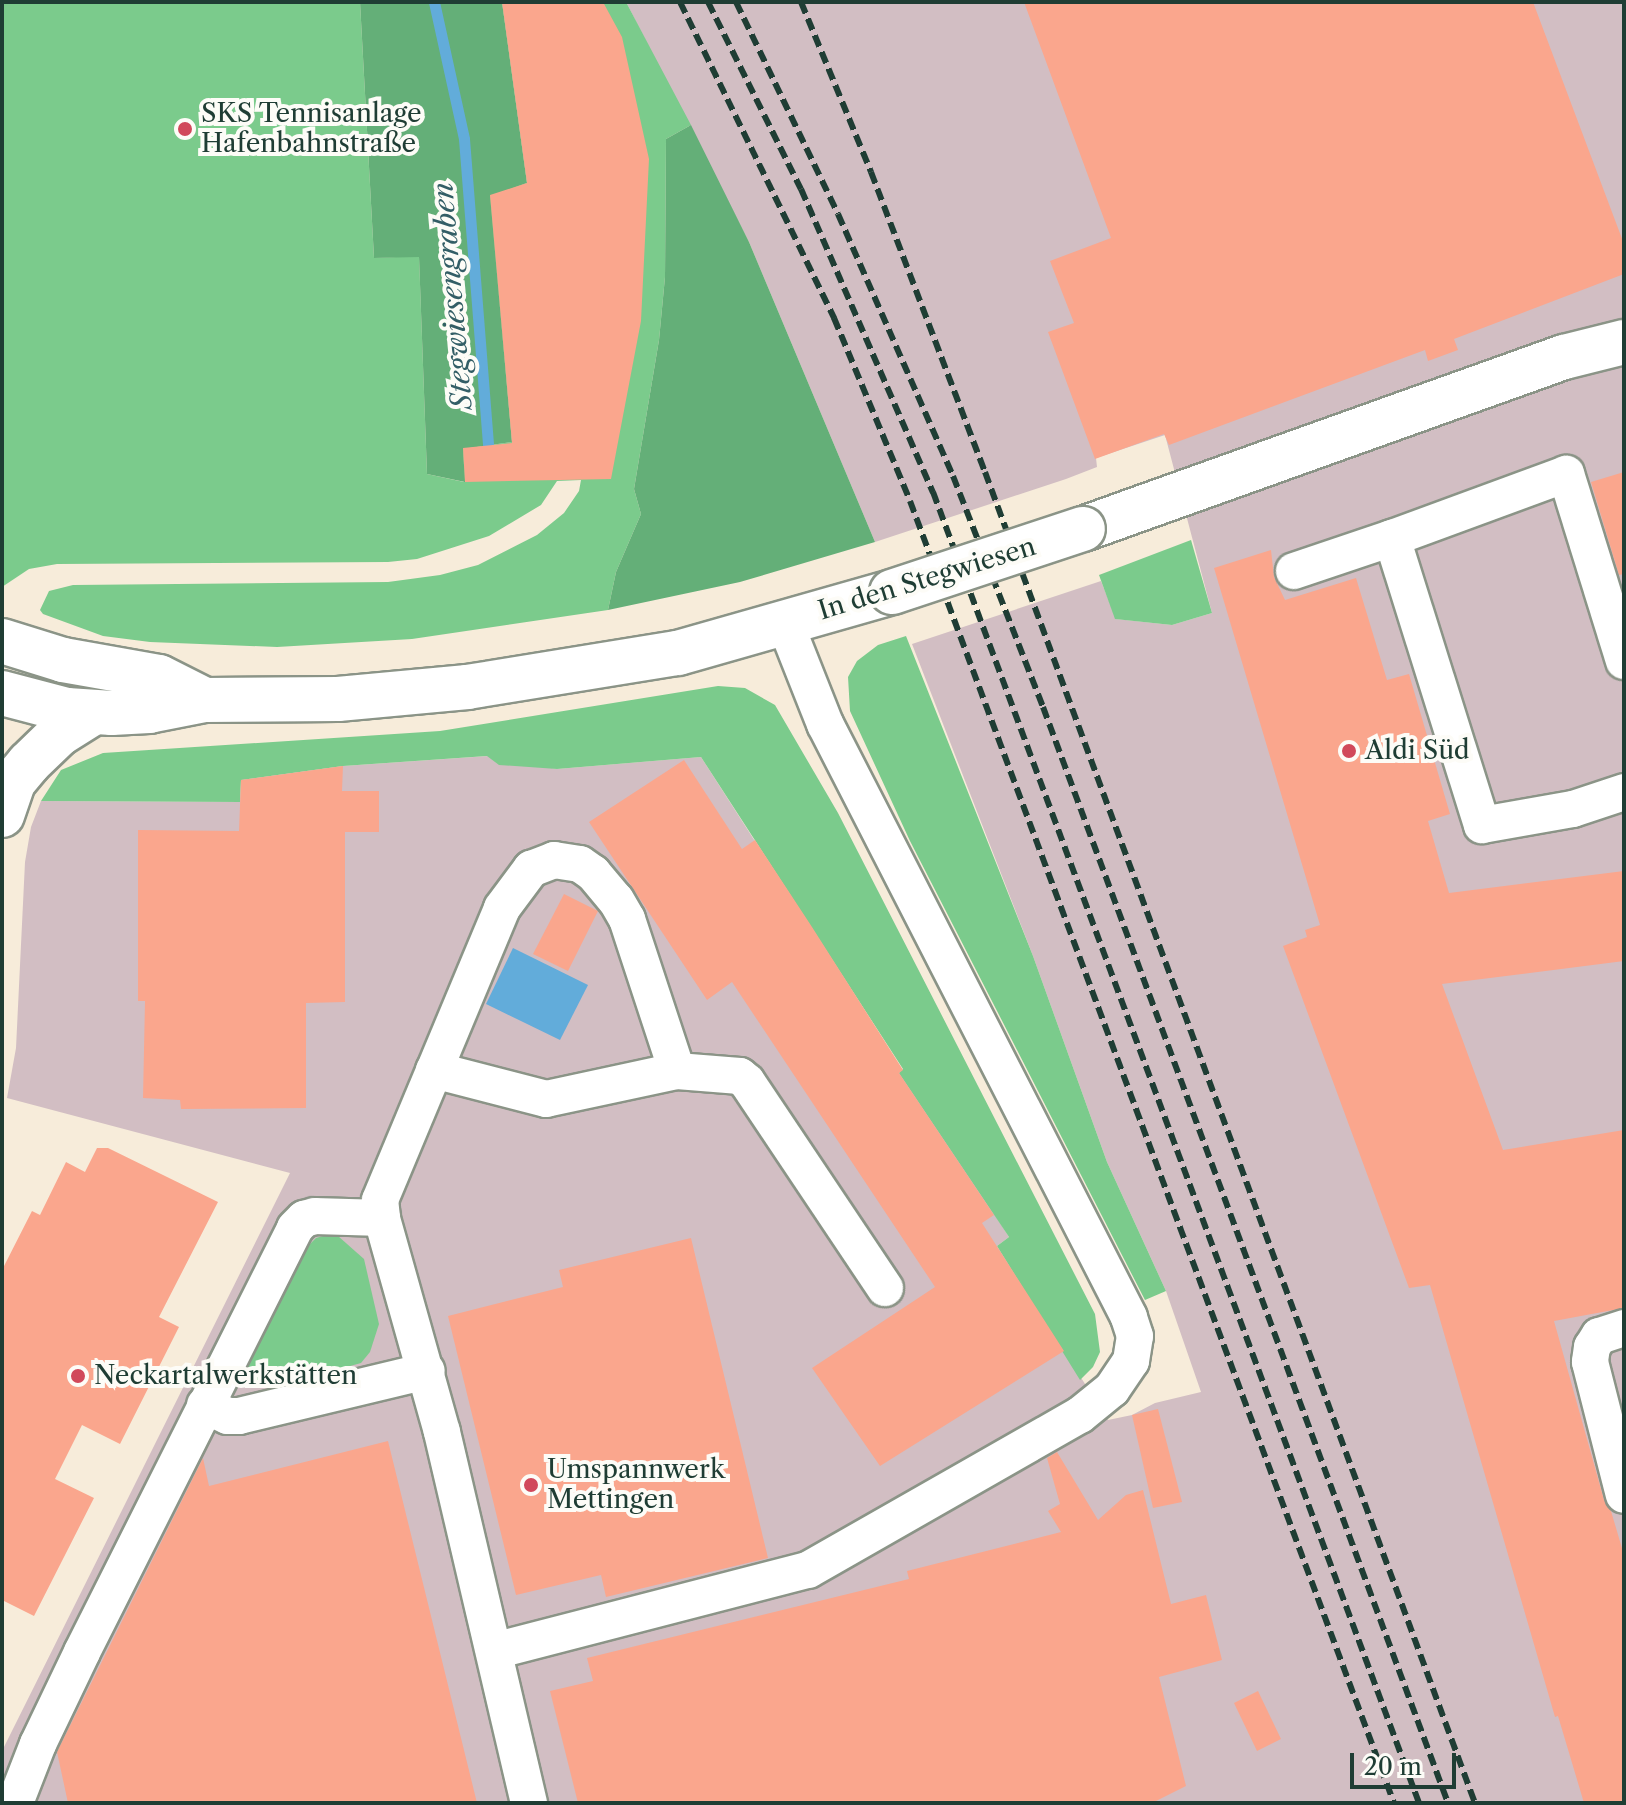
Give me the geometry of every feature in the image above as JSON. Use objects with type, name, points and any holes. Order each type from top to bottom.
[{"type":"main road","name":"In den Stegwiesen","points":[[2,693],[46,706],[92,713],[140,712],[205,700],[338,699],[518,680],[678,653],[892,592],[1083,529],[1564,357],[1624,342]]},
{"type":"main road","name":"In den Stegwiesen","points":[[15,650],[159,677],[205,700]]},
{"type":"main road","points":[[2,815],[14,781],[43,747],[92,713]]},
{"type":"lane","points":[[1294,571],[1566,474],[1624,661]]},
{"type":"lane","points":[[1392,538],[1482,825],[1573,809],[1624,792]]},
{"type":"lane","points":[[494,1651],[808,1570],[1080,1415],[1112,1389],[1131,1361],[1135,1336],[1129,1317],[825,724],[785,623]]},
{"type":"lane","points":[[529,1803],[427,1371],[382,1218],[383,1188],[507,898],[531,869],[545,862],[563,860],[587,868],[621,905],[677,1071]]},
{"type":"lane","points":[[434,1070],[546,1099],[677,1071],[740,1076],[885,1288]]},
{"type":"lane","points":[[15,1803],[38,1744],[205,1405],[299,1223],[322,1215],[382,1218]]},
{"type":"lane","points":[[1624,1328],[1599,1336],[1592,1347],[1590,1362],[1624,1495]]},
{"type":"lane","points":[[205,1405],[228,1416],[239,1416],[427,1371]]},
{"type":"shaded area","points":[[626,2],[1624,2],[1624,1803],[2,1803],[2,1751],[290,1173],[7,1098],[16,1048],[25,862],[31,827],[41,801],[240,802],[241,780],[343,766],[488,756],[557,769],[701,757],[1009,1237],[997,1246],[1108,1420],[1132,1415],[1155,1403],[1201,1392],[1166,1291],[1107,1162],[1033,956],[912,644],[1101,581],[1116,619],[1172,625],[1212,613],[1165,435],[1096,458],[1097,467],[1066,479],[875,542],[749,242]]},
{"type":"green space","points":[[2,2],[360,2],[374,258],[419,256],[427,474],[464,482],[463,449],[512,442],[489,195],[527,183],[502,2],[626,2],[691,125],[666,139],[665,277],[659,340],[634,489],[641,514],[616,572],[608,610],[412,639],[277,647],[150,642],[103,636],[43,614],[40,610],[49,591],[73,585],[388,582],[440,575],[478,565],[537,535],[564,513],[579,491],[581,480],[557,481],[541,505],[489,536],[417,559],[388,562],[57,564],[29,569],[2,587]]},
{"type":"green space","points":[[360,2],[502,2],[527,183],[490,196],[512,442],[463,449],[465,482],[427,474],[419,257],[374,258]]},
{"type":"green space","points":[[691,125],[749,242],[875,542],[740,582],[608,610],[616,572],[641,514],[634,489],[659,340],[665,277],[666,139]]},
{"type":"green space","points":[[1191,540],[1212,613],[1172,625],[1115,619],[1099,575]]},
{"type":"green space","points":[[906,636],[1033,956],[1107,1162],[1166,1291],[1145,1300],[910,841],[850,711],[848,677],[857,661],[878,645]]},
{"type":"green space","points":[[718,686],[745,688],[775,705],[838,813],[1095,1314],[1100,1352],[1093,1367],[1080,1380],[997,1246],[1009,1237],[899,1073],[903,1069],[701,757],[557,769],[499,765],[487,756],[343,766],[241,780],[240,802],[41,801],[61,770],[103,753],[440,731]]},
{"type":"green space","points":[[330,1234],[338,1236],[364,1259],[379,1324],[370,1352],[361,1363],[275,1387],[254,1386],[248,1381],[247,1367],[305,1249],[316,1238]]},
{"type":"water","points":[[513,948],[588,985],[560,1040],[486,1004]]},
{"type":"building","points":[[502,2],[603,2],[622,37],[649,159],[641,321],[611,479],[465,482],[463,448],[512,443],[490,195],[527,183]]},
{"type":"building","points":[[1024,2],[1533,2],[1624,244],[1624,274],[1454,339],[1458,350],[1428,361],[1425,350],[1169,445],[1164,434],[1095,459],[1048,332],[1074,323],[1050,261],[1111,238]]},
{"type":"building","points":[[1624,472],[1624,574],[1619,575],[1591,482]]},
{"type":"building","points":[[1271,550],[1274,577],[1285,600],[1356,578],[1387,680],[1409,674],[1450,814],[1428,821],[1449,893],[1624,871],[1624,961],[1442,984],[1503,1150],[1624,1130],[1624,1308],[1554,1321],[1604,1500],[1611,1511],[1624,1555],[1624,1803],[1584,1803],[1558,1716],[1555,1717],[1430,1285],[1409,1288],[1283,946],[1307,937],[1305,930],[1320,925],[1214,568]]},
{"type":"building","points":[[684,760],[742,849],[755,840],[812,927],[903,1070],[899,1073],[994,1215],[982,1223],[1064,1351],[880,1466],[812,1368],[935,1287],[732,982],[707,1000],[589,822]]},
{"type":"building","points":[[343,766],[342,791],[379,791],[379,832],[345,832],[345,1002],[306,1003],[306,1108],[181,1109],[180,1100],[143,1098],[145,1001],[138,1001],[138,830],[239,831],[241,780]]},
{"type":"building","points":[[564,894],[598,911],[568,971],[533,954]]},
{"type":"building","name":"Neckartalwerkstätten","points":[[97,1148],[108,1148],[218,1202],[159,1317],[179,1327],[120,1444],[82,1425],[55,1479],[94,1498],[34,1616],[2,1600],[2,1270],[32,1211],[40,1215],[66,1162],[85,1172]]},
{"type":"building","points":[[691,1238],[768,1558],[606,1597],[601,1575],[516,1595],[448,1316],[563,1287],[559,1270]]},
{"type":"building","points":[[1158,1409],[1182,1502],[1153,1508],[1132,1415]]},
{"type":"building","points":[[388,1441],[477,1803],[68,1803],[57,1752],[203,1458],[209,1486]]},
{"type":"building","points":[[1057,1452],[1098,1520],[1126,1495],[1143,1490],[1171,1604],[1206,1595],[1222,1660],[1159,1677],[1186,1786],[1152,1803],[578,1803],[550,1691],[593,1681],[587,1658],[909,1579],[907,1571],[1061,1532],[1048,1511],[1060,1504],[1047,1458]]},
{"type":"building","points":[[1258,1691],[1281,1739],[1257,1751],[1234,1703]]},
{"type":"waterway","name":"Stegwiesengraben","points":[[434,2],[464,139],[488,446]]},
{"type":"railway","points":[[680,2],[834,318],[910,501],[1394,1803]]},
{"type":"railway","points":[[708,2],[801,189],[933,492],[1419,1803]]},
{"type":"railway","points":[[736,2],[838,214],[953,476],[1043,707],[1448,1803]]},
{"type":"railway","points":[[801,2],[871,172],[985,472],[1475,1803]]},
{"type":"place","name":"SKS Tennisanlage Hafenbahnstraße","points":[[185,129]]},
{"type":"place","name":"Aldi Süd","points":[[1349,751]]},
{"type":"place","name":"Neckartalwerkstätten","points":[[78,1376]]},
{"type":"place","name":"Umspannwerk Mettingen","points":[[531,1485]]}]
